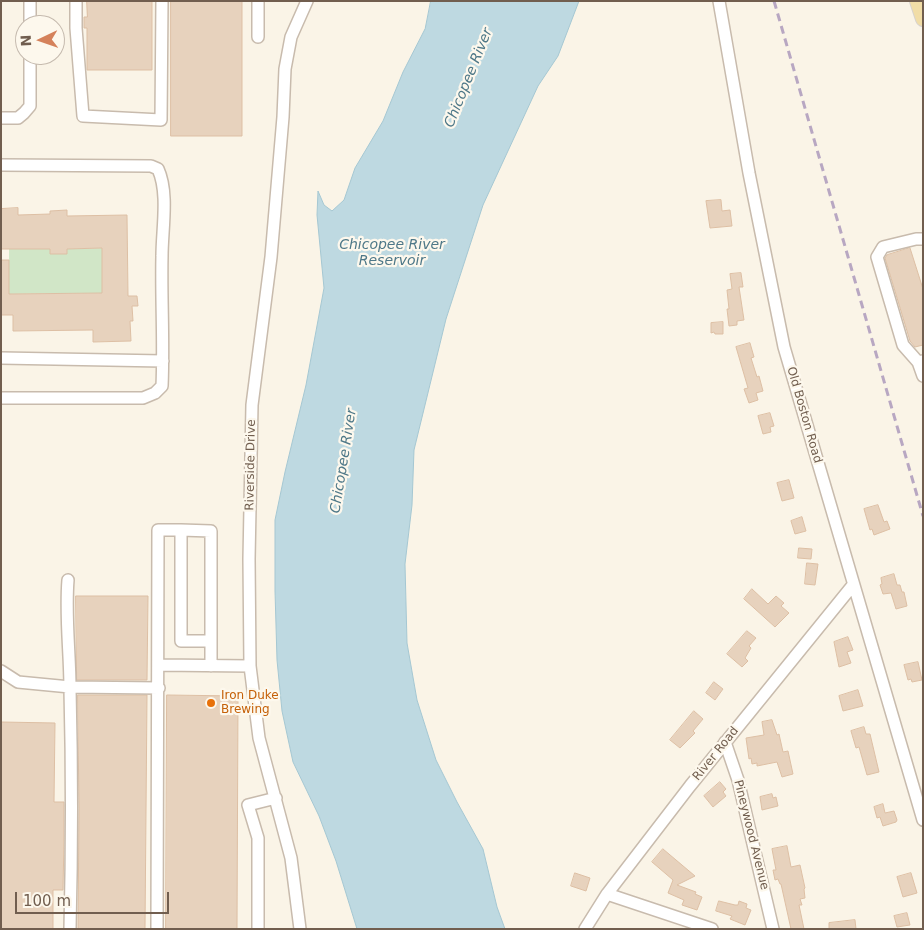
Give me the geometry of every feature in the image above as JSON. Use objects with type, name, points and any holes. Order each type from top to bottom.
[{"type":"main road","points":[[917,1],[923,19]]},
{"type":"street","points":[[30,1],[30,15]]},
{"type":"street","points":[[76,1],[76,28],[83,116],[161,120],[162,1]]},
{"type":"street","points":[[258,1],[258,36]]},
{"type":"street","name":"Riverside Drive","points":[[300,929],[291,858],[259,738],[250,666],[249,559],[252,406],[271,257],[283,117],[285,69],[291,37],[307,1]]},
{"type":"street","name":"Old Boston Road","points":[[719,1],[786,355],[923,820]]},
{"type":"street","points":[[1,118],[18,118],[30,106],[30,65]]},
{"type":"street","points":[[1,165],[151,166],[158,168],[164,190],[162,386],[155,393],[143,398],[1,398]]},
{"type":"street","points":[[923,239],[883,247],[877,257],[903,345],[920,362],[923,376]]},
{"type":"street","points":[[1,358],[163,361]]},
{"type":"street","points":[[157,929],[158,530],[212,531],[211,666]]},
{"type":"street","points":[[181,530],[181,641],[211,641]]},
{"type":"street","points":[[68,580],[66,607],[70,688],[72,852],[70,929]]},
{"type":"street","name":"River Road","points":[[585,929],[608,894],[690,786],[853,585]]},
{"type":"street","points":[[159,665],[250,666]]},
{"type":"street","points":[[1,671],[18,682],[70,688],[159,688]]},
{"type":"street","name":"Pineywood Avenue","points":[[725,742],[738,780],[773,929]]},
{"type":"street","points":[[258,929],[258,838],[248,804],[276,798]]},
{"type":"street","points":[[608,894],[712,929]]},
{"type":"green space","points":[[102,248],[102,293],[9,294],[9,249],[50,249],[50,254],[67,249]]},
{"type":"water","name":"Chicopee River Reservoir","points":[[431,1],[579,1],[558,56],[538,86],[483,205],[446,319],[414,450],[412,505],[405,564],[407,643],[417,700],[436,760],[483,849],[497,907],[505,929],[357,929],[336,861],[319,816],[293,762],[282,711],[277,660],[275,520],[306,385],[324,288],[317,215],[318,191],[324,205],[332,211],[344,200],[355,168],[383,121],[403,72],[425,29]]},
{"type":"building","points":[[87,1],[152,1],[152,70],[87,70],[87,28],[84,28],[84,17],[87,17]]},
{"type":"building","points":[[171,1],[242,1],[242,136],[171,136]]},
{"type":"building","points":[[721,200],[722,211],[730,210],[732,226],[710,228],[706,201]]},
{"type":"building","points":[[18,208],[18,215],[50,214],[50,211],[67,210],[67,216],[127,215],[128,296],[137,296],[138,306],[132,306],[133,321],[130,321],[131,341],[93,342],[93,330],[13,331],[13,315],[1,315],[1,260],[9,260],[9,294],[102,293],[102,248],[67,249],[67,254],[50,254],[50,249],[1,249],[1,209]]},
{"type":"building","points":[[910,248],[923,289],[923,345],[915,347],[910,341],[885,258],[887,255]]},
{"type":"building","points":[[741,273],[743,287],[739,287],[744,320],[737,321],[737,325],[729,326],[727,290],[732,289],[730,274]]},
{"type":"building","points":[[723,322],[723,334],[711,333],[711,323]]},
{"type":"building","points":[[750,343],[754,357],[751,358],[763,391],[756,393],[758,400],[749,403],[744,389],[748,388],[736,347]]},
{"type":"building","points":[[770,413],[774,426],[770,427],[771,432],[763,434],[758,416]]},
{"type":"building","points":[[789,480],[794,498],[782,501],[777,483]]},
{"type":"building","points":[[878,505],[884,522],[887,521],[890,529],[874,535],[872,529],[870,530],[864,509]]},
{"type":"building","points":[[802,517],[806,531],[795,534],[791,521]]},
{"type":"building","points":[[799,548],[812,549],[811,559],[798,558]]},
{"type":"building","points":[[807,563],[818,564],[815,585],[805,584]]},
{"type":"building","points":[[894,574],[897,585],[900,585],[902,592],[904,592],[907,606],[896,609],[891,593],[883,594],[880,585],[882,584],[881,578]]},
{"type":"building","points":[[752,589],[768,604],[776,596],[784,603],[781,606],[789,613],[775,627],[744,599]]},
{"type":"building","points":[[76,596],[148,596],[147,680],[77,680]]},
{"type":"building","points":[[747,631],[756,638],[749,646],[751,648],[745,658],[748,661],[742,667],[727,654]]},
{"type":"building","points":[[848,637],[853,650],[847,652],[851,663],[839,667],[834,642]]},
{"type":"building","points":[[918,662],[922,680],[912,682],[911,679],[908,680],[904,665]]},
{"type":"building","points":[[714,682],[723,689],[715,700],[706,693]]},
{"type":"building","points":[[858,690],[863,706],[843,711],[839,696]]},
{"type":"building","points":[[78,695],[147,695],[145,929],[78,929]]},
{"type":"building","points":[[167,695],[238,696],[237,929],[166,929]]},
{"type":"building","points":[[694,711],[703,719],[693,731],[695,733],[680,748],[670,740]]},
{"type":"building","points":[[772,720],[777,735],[779,734],[783,752],[788,751],[793,774],[782,777],[777,762],[757,766],[757,763],[752,764],[751,758],[749,759],[746,738],[764,735],[762,722]]},
{"type":"building","points":[[1,722],[55,723],[54,802],[64,802],[64,839],[63,890],[53,890],[53,929],[1,929]]},
{"type":"building","points":[[864,727],[866,734],[870,734],[879,772],[867,775],[859,747],[856,748],[851,731]]},
{"type":"building","points":[[720,782],[726,789],[723,792],[726,796],[713,807],[704,796]]},
{"type":"building","points":[[772,794],[773,798],[776,797],[778,806],[762,810],[760,797]]},
{"type":"building","points":[[883,804],[885,813],[894,811],[896,822],[883,826],[880,817],[877,818],[874,807]]},
{"type":"building","points":[[787,846],[791,867],[800,865],[805,888],[805,898],[800,899],[802,905],[799,905],[804,929],[791,929],[781,884],[778,879],[775,880],[773,870],[776,870],[772,849]]},
{"type":"building","points":[[663,849],[695,876],[677,885],[696,892],[695,894],[702,897],[697,910],[682,905],[684,900],[668,893],[673,880],[652,862]]},
{"type":"building","points":[[575,873],[590,878],[586,891],[571,886]]},
{"type":"building","points":[[911,873],[917,893],[903,897],[897,877]]},
{"type":"building","points":[[719,901],[735,905],[738,905],[739,901],[747,904],[746,908],[751,910],[745,925],[730,919],[732,916],[716,911]]},
{"type":"building","points":[[907,913],[910,925],[897,927],[894,916]]},
{"type":"building","points":[[855,920],[856,929],[829,929],[829,923]]},
{"type":"railway","points":[[774,1],[923,516]]},
{"type":"place","name":"Iron Duke Brewing","points":[[211,703]]},
{"type":"water label","name":"Chicopee River","points":[[469,78]]},
{"type":"water label","name":"Chicopee River","points":[[344,461]]}]
